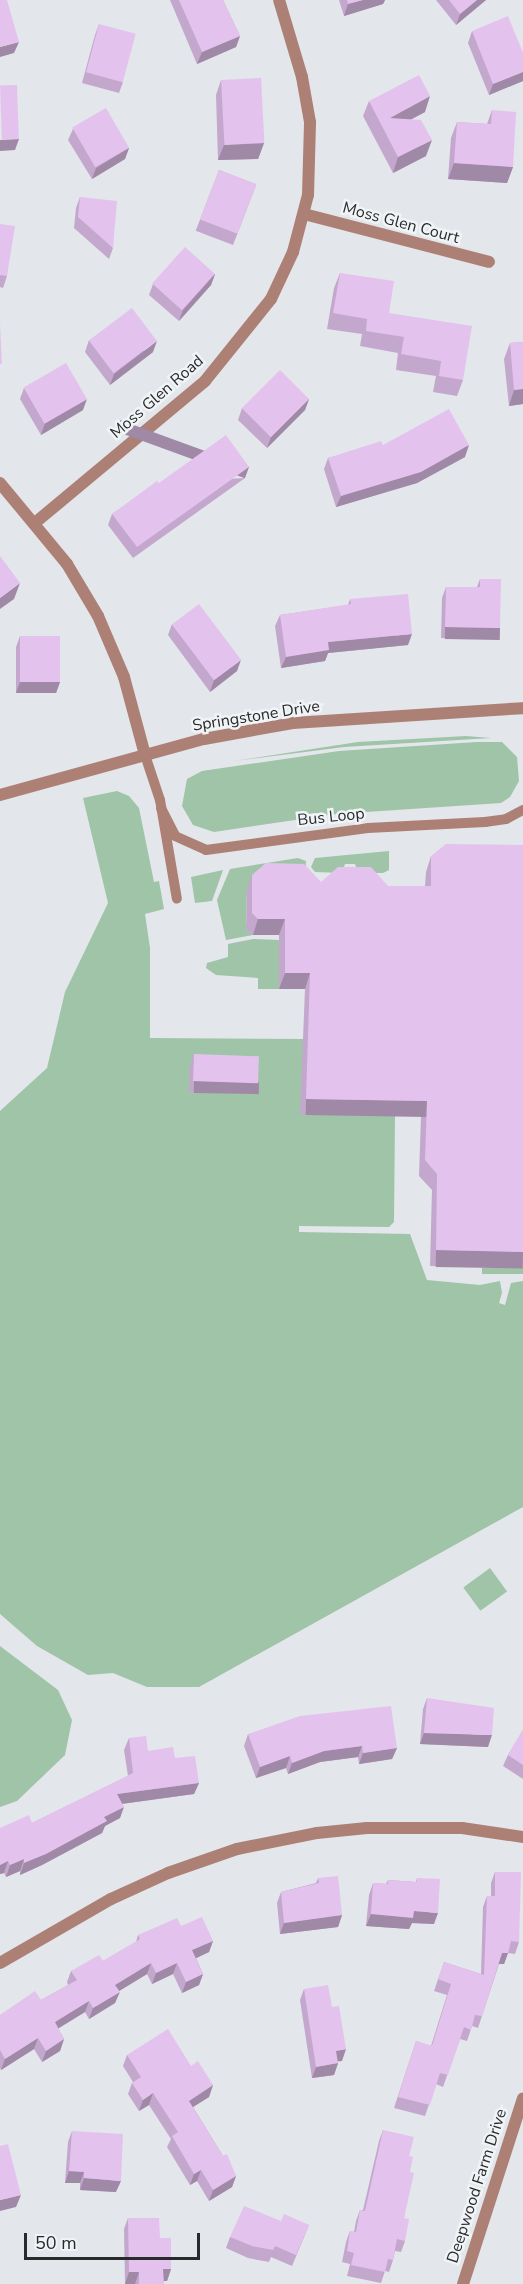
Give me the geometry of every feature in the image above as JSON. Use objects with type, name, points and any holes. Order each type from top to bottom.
[{"type":"street","name":"Moss Glen Road","points":[[36,522],[205,381],[271,299],[293,252],[304,214],[311,164],[310,122],[302,77],[279,0]]},
{"type":"street","name":"Moss Glen Court","points":[[304,214],[489,262]]},
{"type":"street","points":[[0,483],[36,522],[98,616],[124,677],[145,755]]},
{"type":"street","name":"Springstone Drive","points":[[0,795],[204,739],[293,723],[523,708]]},
{"type":"street","points":[[0,1963],[111,1899],[168,1873],[237,1849],[317,1833],[367,1827],[462,1828],[523,1837]]},
{"type":"street","name":"Deepwood Farm Drive","points":[[463,2284],[523,2098]]},
{"type":"lane","points":[[145,755],[161,808],[177,899]]},
{"type":"lane","name":"Bus Loop","points":[[161,808],[176,836],[206,850],[368,828],[485,822],[506,819],[523,810]]},
{"type":"green space","points":[[466,736],[491,738],[344,747],[234,761],[358,742]]},
{"type":"green space","points":[[502,742],[517,757],[519,781],[510,797],[501,803],[336,814],[214,832],[193,825],[182,806],[187,779],[202,771],[339,751]]},
{"type":"green space","points":[[117,791],[129,796],[139,808],[154,882],[159,881],[164,909],[145,914],[150,948],[150,1038],[303,1039],[395,1116],[394,1222],[389,1227],[299,1226],[299,1232],[410,1234],[427,1280],[480,1285],[500,1281],[502,1293],[499,1303],[505,1305],[511,1283],[523,1281],[523,1507],[199,1687],[147,1687],[113,1673],[88,1675],[37,1646],[0,1614],[0,1111],[47,1068],[65,992],[108,903],[83,798]]},
{"type":"green space","points":[[389,851],[389,870],[383,873],[358,873],[355,864],[345,864],[342,873],[315,872],[311,867],[315,858]]},
{"type":"green space","points":[[298,858],[306,861],[304,886],[247,890],[246,929],[253,935],[226,940],[217,900],[230,869]]},
{"type":"green space","points":[[223,870],[212,901],[195,903],[191,877]]},
{"type":"green space","points":[[253,939],[279,940],[279,989],[258,989],[258,978],[216,975],[206,968],[207,963],[228,957],[228,944]]},
{"type":"green space","points":[[523,1201],[523,1274],[482,1274],[482,1268],[517,1268]]},
{"type":"green space","points":[[490,1568],[507,1591],[480,1611],[463,1587]]},
{"type":"green space","points":[[0,1646],[58,1690],[72,1720],[65,1755],[17,1801],[0,1807]]},
{"type":"building","points":[[0,0],[7,0],[19,42],[0,47]]},
{"type":"building","points":[[179,0],[223,0],[240,36],[202,52]]},
{"type":"building","points":[[347,0],[363,0],[348,4]]},
{"type":"building","points":[[449,0],[477,0],[460,14]]},
{"type":"building","points":[[508,16],[523,53],[523,72],[493,84],[472,31]]},
{"type":"building","points":[[99,24],[136,34],[123,82],[86,72]]},
{"type":"building","points":[[419,75],[430,96],[390,118],[421,120],[432,140],[398,157],[369,101]]},
{"type":"building","points":[[261,78],[264,143],[224,145],[221,80]]},
{"type":"building","points":[[17,85],[19,139],[2,140],[0,86]]},
{"type":"building","points":[[106,108],[129,148],[95,167],[72,128]]},
{"type":"building","points":[[492,110],[516,112],[513,167],[454,163],[457,122],[491,124]]},
{"type":"building","points":[[219,170],[256,184],[237,234],[200,219]]},
{"type":"building","points":[[80,197],[117,201],[113,248],[78,217]]},
{"type":"building","points":[[0,224],[15,226],[7,276],[0,275]]},
{"type":"building","points":[[185,247],[215,274],[182,310],[152,283]]},
{"type":"building","points":[[340,273],[394,281],[389,313],[472,326],[463,380],[439,376],[441,361],[401,354],[404,337],[366,331],[367,319],[333,313]]},
{"type":"building","points":[[132,308],[157,341],[114,373],[89,340]]},
{"type":"building","points":[[0,323],[2,364],[0,364]]},
{"type":"building","points":[[523,342],[523,389],[514,390],[510,343]]},
{"type":"building","points":[[66,363],[87,399],[45,424],[24,388]]},
{"type":"building","points":[[280,370],[309,399],[271,437],[242,408]]},
{"type":"building","points":[[449,409],[469,445],[421,472],[341,496],[328,458],[381,441],[383,445]]},
{"type":"building","points":[[226,435],[249,467],[137,547],[112,514]]},
{"type":"building","points":[[0,556],[20,583],[0,598]]},
{"type":"building","points":[[480,579],[501,579],[500,628],[445,627],[446,587],[480,587]]},
{"type":"building","points":[[408,594],[412,634],[328,642],[329,650],[286,657],[280,615],[351,604],[350,599]]},
{"type":"building","points":[[199,604],[241,660],[214,680],[172,624]]},
{"type":"building","points":[[20,636],[60,636],[60,682],[20,682]]},
{"type":"building","points":[[446,844],[523,845],[523,1252],[436,1250],[437,1174],[425,1160],[427,1101],[306,1099],[310,973],[285,973],[285,919],[258,919],[252,913],[252,875],[266,863],[304,864],[321,882],[338,867],[371,867],[388,886],[431,886],[431,856]]},
{"type":"building","points":[[194,1054],[259,1056],[258,1083],[193,1081]]},
{"type":"building","points":[[427,1698],[494,1708],[492,1735],[424,1733]]},
{"type":"building","points":[[391,1706],[397,1748],[363,1753],[362,1746],[324,1751],[292,1763],[290,1756],[260,1767],[248,1734],[300,1716]]},
{"type":"building","points":[[523,1730],[523,1765],[508,1755]]},
{"type":"building","points":[[146,1736],[148,1751],[173,1747],[175,1758],[195,1756],[199,1783],[117,1794],[124,1807],[104,1817],[107,1821],[46,1854],[24,1863],[24,1859],[10,1865],[8,1861],[0,1865],[0,1828],[29,1815],[32,1823],[133,1773],[129,1738]]},
{"type":"building","points":[[495,1872],[521,1872],[519,1942],[511,1941],[508,1953],[502,1953],[482,2016],[475,2015],[471,2030],[464,2027],[448,2075],[440,2073],[430,2105],[398,2097],[416,2041],[432,2046],[451,1984],[438,1979],[444,1962],[484,1975],[487,1896],[495,1896]]},
{"type":"building","points":[[338,1876],[342,1915],[284,1923],[281,1892],[319,1883],[318,1878]]},
{"type":"building","points":[[417,1878],[440,1879],[438,1913],[414,1911],[413,1918],[371,1914],[373,1883],[388,1884],[388,1880],[417,1882]]},
{"type":"building","points":[[202,1917],[213,1941],[192,1950],[203,1974],[186,1982],[177,1963],[156,1973],[151,1963],[115,1985],[120,1992],[93,2008],[89,2001],[55,2022],[64,2039],[46,2051],[38,2038],[5,2059],[0,2050],[0,2015],[35,1991],[41,2000],[77,1980],[71,1971],[99,1955],[103,1961],[140,1939],[138,1935],[177,1918],[181,1926]]},
{"type":"building","points":[[328,1985],[332,2007],[339,2006],[346,2049],[336,2051],[338,2063],[316,2067],[304,1989]]},
{"type":"building","points":[[168,2029],[191,2066],[198,2061],[213,2085],[189,2101],[223,2156],[227,2154],[236,2176],[213,2190],[201,2170],[194,2174],[172,2136],[178,2132],[153,2093],[143,2100],[132,2083],[141,2077],[127,2055]]},
{"type":"building","points":[[383,2130],[414,2137],[409,2156],[413,2157],[410,2172],[414,2173],[404,2218],[409,2219],[405,2241],[397,2239],[393,2260],[388,2259],[385,2272],[351,2265],[354,2253],[347,2251],[350,2231],[356,2232],[360,2210],[365,2211]]},
{"type":"building","points":[[72,2131],[123,2134],[121,2181],[84,2178],[84,2172],[69,2171]]},
{"type":"building","points":[[8,2144],[21,2195],[0,2200],[0,2146]]},
{"type":"building","points":[[244,2206],[281,2221],[284,2214],[309,2225],[296,2255],[275,2246],[273,2250],[252,2246],[230,2237]]},
{"type":"building","points":[[128,2218],[159,2218],[160,2238],[171,2238],[171,2269],[163,2269],[164,2284],[139,2284],[139,2272],[129,2272]]}]
